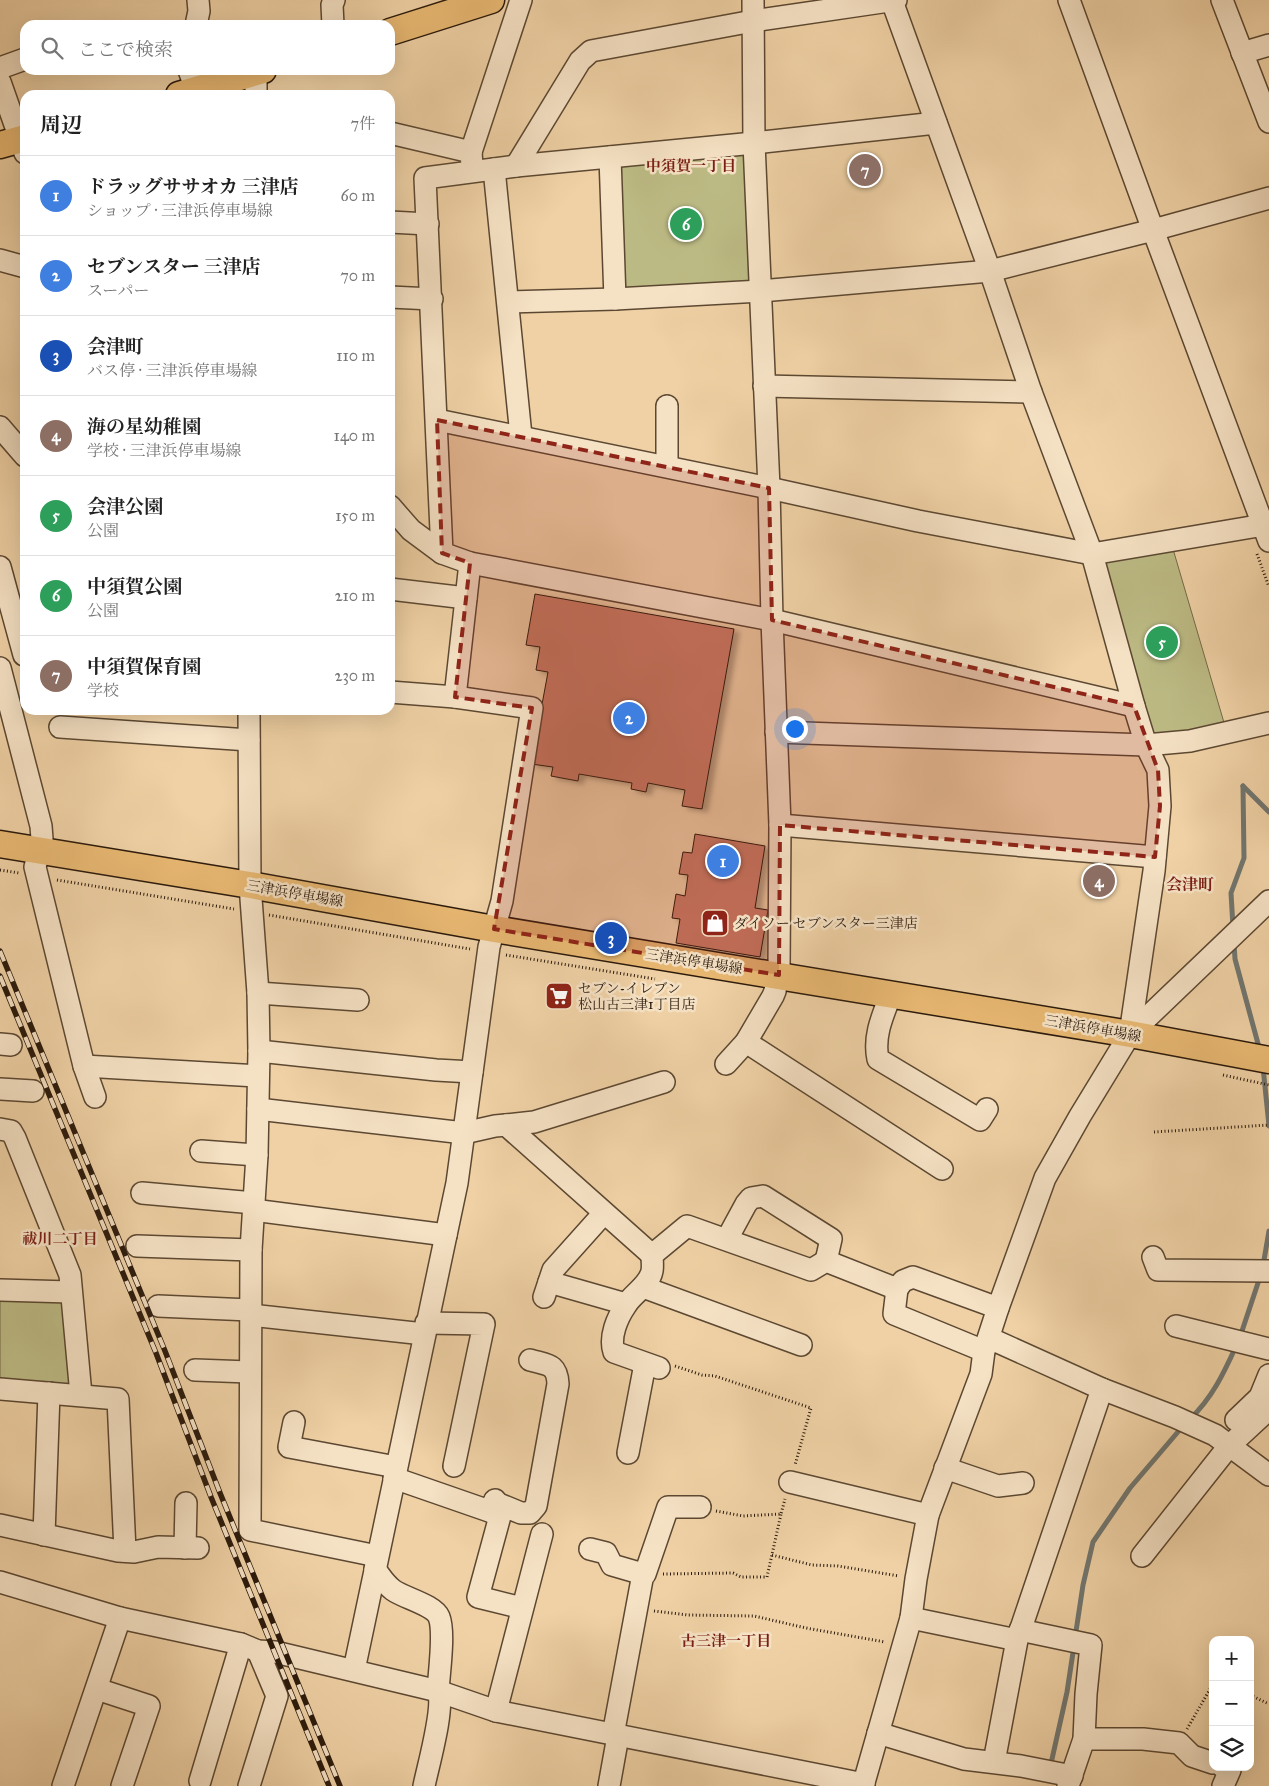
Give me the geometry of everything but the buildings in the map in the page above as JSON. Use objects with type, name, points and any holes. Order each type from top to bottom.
[{"type":"main road","points":[[395,30],[491,0]]},
{"type":"main road","points":[[188,85],[258,79]]},
{"type":"main road","name":"三津浜停車場線","points":[[0,844],[39,852],[250,885],[494,929],[1130,1034],[1264,1060]]},
{"type":"street","points":[[333,20],[332,5],[334,0]]},
{"type":"street","points":[[472,162],[521,0]]},
{"type":"street","points":[[726,1064],[746,1042],[775,992],[779,975],[780,825],[772,620],[770,488],[754,143],[753,0]]},
{"type":"street","points":[[516,166],[580,61],[591,51],[604,47],[753,21],[894,0],[1031,392],[1092,554],[1134,706],[1146,745],[1158,770],[1160,806],[1155,857],[1130,1034]]},
{"type":"street","points":[[438,420],[667,466],[918,520],[1092,554],[1267,530],[1153,230],[1069,0]]},
{"type":"street","points":[[1222,0],[1269,122]]},
{"type":"street","points":[[1242,53],[1269,45]]},
{"type":"street","points":[[0,68],[20,61]]},
{"type":"street","points":[[0,82],[18,144]]},
{"type":"street","points":[[395,134],[472,162],[494,168],[754,143],[936,122]]},
{"type":"street","points":[[610,157],[615,300]]},
{"type":"street","points":[[442,554],[438,420],[425,178],[472,162]]},
{"type":"street","points":[[494,168],[521,436]]},
{"type":"street","points":[[508,302],[615,300],[761,291],[990,271],[1153,230],[1269,198]]},
{"type":"street","points":[[395,222],[428,224]]},
{"type":"street","points":[[1,261],[20,266]]},
{"type":"street","points":[[395,297],[432,300]]},
{"type":"street","points":[[764,386],[1031,392]]},
{"type":"street","points":[[667,406],[667,466]]},
{"type":"street","points":[[0,427],[20,450]]},
{"type":"street","points":[[395,512],[411,530],[442,554],[470,563],[772,620],[1134,706]]},
{"type":"street","points":[[455,698],[470,563]]},
{"type":"street","points":[[0,567],[20,640]]},
{"type":"street","points":[[395,590],[466,598]]},
{"type":"street","points":[[0,654],[20,655]]},
{"type":"street","points":[[0,668],[41,826],[42,839],[35,866],[84,1066],[96,1097]]},
{"type":"street","points":[[354,1670],[457,1183],[489,947],[502,900],[532,708],[395,692]]},
{"type":"street","points":[[249,715],[250,885],[258,992],[259,1051],[257,1154],[251,1250],[249,1372],[250,1530],[376,1563]]},
{"type":"street","points":[[776,732],[1146,745],[1190,741],[1269,723]]},
{"type":"street","points":[[60,727],[249,740]]},
{"type":"street","points":[[780,825],[1155,857]]},
{"type":"street","points":[[0,1582],[120,1618],[354,1670],[438,1691],[496,1711],[864,1785],[911,1618],[928,1515],[981,1374],[987,1344],[998,1308],[1045,1178],[1130,1034],[1266,910]]},
{"type":"street","points":[[258,992],[358,1000]]},
{"type":"street","points":[[890,994],[879,1028],[876,1048],[878,1059],[980,1120],[987,1109]]},
{"type":"street","points":[[746,1042],[942,1169]]},
{"type":"street","points":[[259,1051],[436,1070],[472,1072]]},
{"type":"street","points":[[84,1066],[258,1076]]},
{"type":"street","points":[[258,1108],[464,1133],[495,1126],[534,1122],[664,1082]]},
{"type":"street","points":[[0,1089],[33,1090]]},
{"type":"street","points":[[506,1125],[652,1256],[652,1272],[643,1287],[626,1304],[613,1332],[612,1344],[614,1352],[652,1366],[635,1444]]},
{"type":"street","points":[[0,1129],[11,1131],[15,1138],[70,1275],[70,1292],[81,1395]]},
{"type":"street","points":[[201,1151],[257,1154]]},
{"type":"street","points":[[142,1193],[254,1206],[446,1235]]},
{"type":"street","points":[[652,1256],[687,1226],[811,1270],[826,1261],[830,1239],[763,1196],[751,1198],[727,1239]]},
{"type":"street","points":[[604,1213],[553,1270],[546,1289],[626,1304]]},
{"type":"street","points":[[137,1246],[251,1250]]},
{"type":"street","points":[[1153,1257],[1158,1270],[1269,1271]]},
{"type":"street","points":[[826,1261],[897,1289]]},
{"type":"street","points":[[998,1308],[914,1277],[903,1281],[897,1289],[894,1314],[987,1344],[1175,1417],[1222,1440],[1269,1475]]},
{"type":"street","points":[[643,1287],[802,1345]]},
{"type":"street","points":[[0,1290],[70,1292]]},
{"type":"street","points":[[158,1306],[250,1312],[425,1328],[484,1324],[454,1466]]},
{"type":"street","points":[[1176,1326],[1269,1349]]},
{"type":"street","points":[[294,1422],[289,1447],[395,1473],[494,1502],[521,1513],[530,1513],[536,1506],[558,1384],[558,1373],[553,1366],[530,1360]]},
{"type":"street","points":[[195,1370],[249,1372]]},
{"type":"street","points":[[1142,1556],[1222,1440],[1226,1428],[1246,1412],[1260,1396],[1269,1375]]},
{"type":"street","points":[[0,1389],[118,1399],[125,1551]]},
{"type":"street","points":[[994,1762],[1018,1635],[1102,1389]]},
{"type":"street","points":[[44,1534],[49,1393]]},
{"type":"street","points":[[1222,1440],[1269,1409]]},
{"type":"street","points":[[946,1468],[998,1486],[1023,1483]]},
{"type":"street","points":[[790,1482],[928,1515]]},
{"type":"street","points":[[494,1502],[500,1516],[478,1597],[522,1608]]},
{"type":"street","points":[[0,1525],[125,1551],[134,1552],[158,1547],[192,1548],[186,1504]]},
{"type":"street","points":[[609,1786],[636,1610],[644,1574],[668,1507],[700,1507]]},
{"type":"street","points":[[496,1711],[542,1534]]},
{"type":"street","points":[[590,1549],[606,1553],[612,1565],[644,1574]]},
{"type":"street","points":[[376,1563],[385,1583],[395,1591],[430,1608],[438,1615],[442,1626],[438,1716],[424,1786]]},
{"type":"street","points":[[62,1786],[120,1618]]},
{"type":"street","points":[[878,1733],[964,1758],[994,1762],[1070,1781],[1084,1739],[1091,1645],[911,1618]]},
{"type":"street","points":[[200,1781],[249,1647]]},
{"type":"street","points":[[249,1647],[277,1696],[249,1786]]},
{"type":"street","points":[[97,1689],[149,1706],[122,1786]]},
{"type":"street","points":[[1084,1739],[1143,1739],[1179,1743],[1192,1756],[1209,1762]]},
{"type":"street","points":[[1223,1786],[1230,1771]]},
{"type":"path","points":[[1154,1132],[1269,1125]]},
{"type":"path","points":[[644,1574],[733,1574],[741,1577],[767,1577],[781,1514],[811,1408],[715,1376],[702,1375],[673,1365],[652,1366]]},
{"type":"path","points":[[700,1507],[743,1516],[781,1514]]},
{"type":"path","points":[[772,1555],[812,1565],[838,1566],[916,1579]]},
{"type":"path","points":[[636,1610],[688,1615],[754,1616],[806,1628],[904,1646]]},
{"type":"path","points":[[1179,1743],[1209,1691]]},
{"type":"path","points":[[1254,1697],[1269,1704]]},
{"type":"highlighted area","points":[[437,420],[769,488],[772,620],[1134,706],[1158,770],[1160,806],[1155,857],[780,825],[779,975],[494,929],[532,708],[455,697],[470,563],[442,553]]},
{"type":"shaded area","points":[[754,149],[757,287],[620,294],[614,162]]},
{"type":"shaded area","points":[[1173,549],[1225,726],[1149,740],[1102,559]]},
{"type":"shaded area","points":[[0,1294],[66,1296],[76,1390],[0,1384]]},
{"type":"waterway","points":[[1243,786],[1269,812]]},
{"type":"waterway","points":[[1233,927],[1231,893],[1244,858],[1243,786]]},
{"type":"waterway","points":[[1234,943],[1235,959],[1260,1051]]},
{"type":"waterway","points":[[1263,1067],[1269,1126]]},
{"type":"waterway","points":[[1263,1266],[1269,1231]]},
{"type":"waterway","points":[[1240,1337],[1260,1277]]},
{"type":"waterway","points":[[1190,1419],[1211,1394],[1236,1346]]},
{"type":"waterway","points":[[1075,1638],[1083,1585],[1093,1542],[1130,1488],[1183,1426]]},
{"type":"waterway","points":[[1050,1768],[1067,1692],[1074,1646]]},
{"type":"railway","points":[[0,951],[165,1351],[220,1493],[340,1786]]},
{"type":"railway","points":[[0,976],[156,1353],[211,1497],[329,1786]]},
{"type":"place","name":"中須賀保育園","points":[[865,170]]},
{"type":"place","name":"中須賀公園","points":[[686,224]]},
{"type":"place","name":"会津公園","points":[[1162,642]]},
{"type":"place","name":"セブンスター 三津店","points":[[629,718]]},
{"type":"place","name":"ドラッグササオカ 三津店","points":[[723,861]]},
{"type":"place","name":"海の星幼稚園","points":[[1099,881]]},
{"type":"place","name":"ダイソー セブンスター三津店","points":[[715,923]]},
{"type":"place","name":"会津町","points":[[611,938]]},
{"type":"place","name":"セブン-イレブン 松山古三津1丁目店","points":[[559,996]]},
{"type":"district","name":"中須賀一丁目","points":[[691,166]]},
{"type":"district","name":"会津町","points":[[1190,884]]},
{"type":"district","name":"祓川二丁目","points":[[60,1239]]},
{"type":"district","name":"古三津一丁目","points":[[726,1641]]}]
